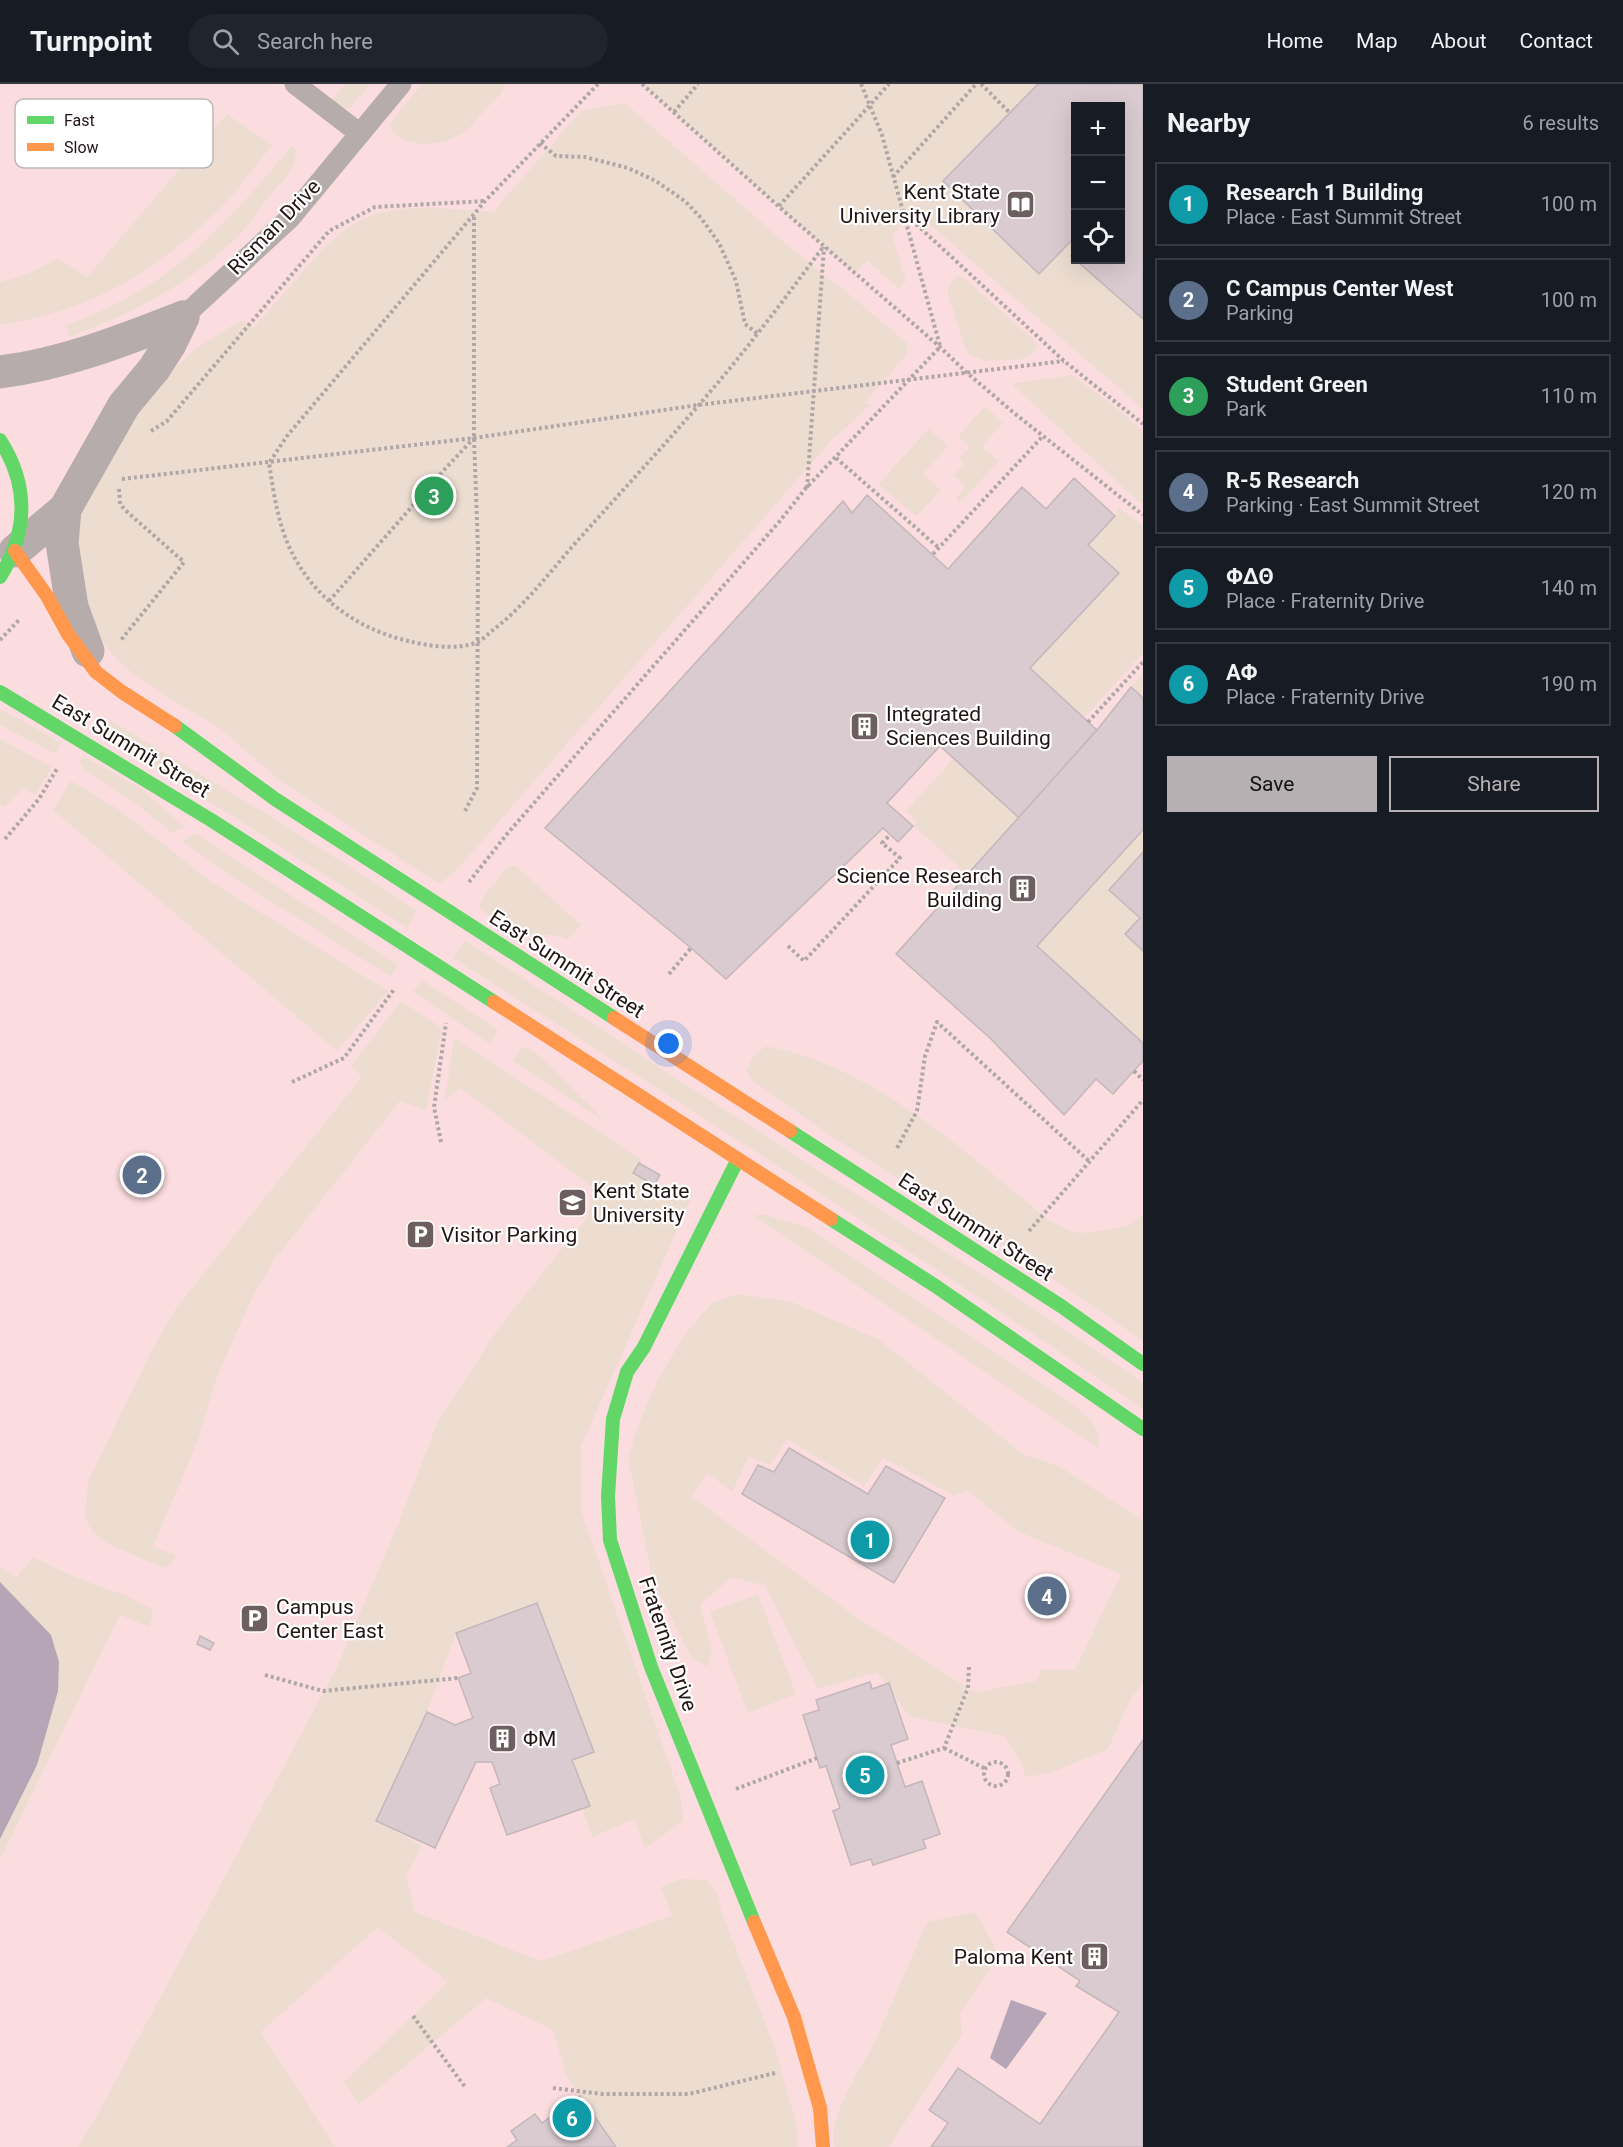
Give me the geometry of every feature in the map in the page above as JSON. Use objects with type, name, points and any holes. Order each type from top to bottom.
[{"type":"main road","points":[[0,440],[18,477],[22,514],[7,564]]},
{"type":"main road","name":"East Summit Street","points":[[7,564],[47,596],[68,634],[96,672],[122,692],[174,726],[275,799],[1060,1306],[1143,1364]]},
{"type":"main road","name":"East Summit Street","points":[[0,692],[211,820],[934,1285],[1143,1429]]},
{"type":"main road","name":"Fraternity Drive","points":[[738,1160],[644,1347],[627,1372],[613,1419],[608,1496],[610,1540],[651,1667],[704,1802],[794,2018],[819,2108],[823,2147]]},
{"type":"street","points":[[0,372],[59,361],[124,340],[183,317]]},
{"type":"street","points":[[7,564],[65,510],[124,405],[154,369],[183,317]]},
{"type":"street","points":[[65,510],[62,543],[72,607],[96,672]]},
{"type":"lane","name":"Risman Drive","points":[[183,317],[290,218],[401,84]]},
{"type":"lane","points":[[300,86],[359,133]]},
{"type":"path","points":[[598,84],[485,201],[287,436],[269,463],[278,513],[287,542],[300,568],[329,601],[350,618],[365,627],[394,638],[440,646],[477,643],[513,614],[698,405],[758,334],[824,246]]},
{"type":"path","points":[[642,84],[966,372],[1143,515]]},
{"type":"path","points":[[674,112],[698,84]]},
{"type":"path","points":[[861,84],[882,135],[940,347]]},
{"type":"path","points":[[778,206],[889,84]]},
{"type":"path","points":[[894,177],[978,84],[1010,113]]},
{"type":"path","points":[[540,143],[556,156],[585,157],[628,168],[656,181],[686,202],[720,243],[736,280],[745,324],[758,334]]},
{"type":"path","points":[[149,434],[167,421],[329,231],[375,207],[485,201]]},
{"type":"path","points":[[903,212],[1064,361],[1143,424]]},
{"type":"path","points":[[465,811],[477,788],[478,549],[474,438],[474,215]]},
{"type":"path","points":[[807,488],[824,246]]},
{"type":"path","points":[[464,887],[507,834],[780,522],[807,488],[940,347]]},
{"type":"path","points":[[122,479],[474,438],[698,405],[1064,361]]},
{"type":"path","points":[[933,554],[1043,436]]},
{"type":"path","points":[[329,601],[474,438]]},
{"type":"path","points":[[836,458],[939,548]]},
{"type":"path","points":[[118,644],[184,562],[120,504],[118,492],[124,472]]},
{"type":"path","points":[[1088,722],[1143,662]]},
{"type":"path","points":[[5,839],[39,799],[60,764]]},
{"type":"path","points":[[788,946],[804,961],[900,858],[882,843],[890,835]]},
{"type":"path","points":[[669,974],[691,948]]},
{"type":"path","points":[[292,1082],[344,1058],[395,988]]},
{"type":"path","points":[[897,1148],[917,1112],[925,1056],[937,1022],[1089,1161]]},
{"type":"path","points":[[441,1142],[434,1107],[446,1023]]},
{"type":"path","points":[[1134,1071],[1143,1080]]},
{"type":"path","points":[[1029,1232],[1143,1100]]},
{"type":"path","points":[[944,1748],[968,1688],[969,1667]]},
{"type":"path","points":[[265,1675],[323,1691],[458,1678]]},
{"type":"path","points":[[897,1763],[944,1748],[986,1769]]},
{"type":"path","points":[[704,1802],[817,1758]]},
{"type":"path","points":[[995,1762],[1003,1764],[1008,1770],[1008,1778],[1000,1785],[992,1785],[987,1780],[986,1769],[995,1762]]},
{"type":"path","points":[[413,2016],[465,2087]]},
{"type":"path","points":[[553,2088],[602,2094],[689,2094],[777,2073],[807,2062]]},
{"type":"shaded area","name":"Kent State University","points":[[0,84],[1143,84],[1143,2147],[0,2147]]},
{"type":"shaded area","points":[[345,84],[370,84],[351,107],[342,109],[332,100]]},
{"type":"shaded area","points":[[422,84],[506,84],[499,96],[469,128],[449,140],[420,144],[393,133],[391,124]]},
{"type":"shaded area","points":[[642,84],[1038,84],[943,182],[1039,274],[1071,240],[1071,264],[1081,264],[1143,319],[1143,409],[921,217],[920,206],[892,235],[906,281],[899,289],[867,261],[855,273]]},
{"type":"shaded area","points":[[625,103],[784,242],[907,343],[908,353],[864,403],[871,404],[830,442],[455,872],[439,884],[279,780],[221,729],[159,692],[119,662],[101,640],[85,612],[73,535],[90,484],[149,397],[198,347],[241,320],[253,328],[318,254],[340,234],[364,219],[393,210],[430,208],[493,212],[581,111]]},
{"type":"shaded area","points":[[227,114],[272,145],[233,194],[195,232],[146,270],[120,286],[63,310],[33,319],[0,325],[0,282],[32,272],[58,258],[87,277],[181,168],[213,168],[213,130]]},
{"type":"shaded area","points":[[292,146],[296,152],[293,166],[287,176],[246,227],[207,264],[142,305],[69,337],[66,325],[136,293],[166,274],[192,252],[218,229]]},
{"type":"shaded area","points":[[958,276],[963,277],[1035,341],[1037,348],[1026,359],[985,361],[969,354],[948,294],[950,284]]},
{"type":"shaded area","points":[[1072,375],[1143,431],[1143,503],[1139,502],[1014,386],[1014,383]]},
{"type":"shaded area","points":[[985,406],[1003,423],[982,446],[999,461],[960,503],[956,498],[966,487],[954,475],[964,464],[959,458],[970,447],[958,436]]},
{"type":"shaded area","points":[[929,429],[948,446],[923,474],[941,490],[916,516],[878,484]]},
{"type":"shaded area","points":[[1119,508],[1143,525],[1143,653],[1084,718],[1030,668],[1119,573],[1088,545],[1115,516]]},
{"type":"shaded area","points":[[1143,673],[1143,698],[1131,687]]},
{"type":"shaded area","points":[[0,709],[61,742],[56,754],[0,725]]},
{"type":"shaded area","points":[[110,720],[272,817],[416,910],[408,928],[103,734]]},
{"type":"shaded area","points":[[0,739],[52,767],[35,795],[24,787],[5,807],[0,805]]},
{"type":"shaded area","points":[[83,756],[140,788],[184,827],[171,833],[128,798],[82,769],[83,764],[80,762]]},
{"type":"shaded area","points":[[954,758],[1019,818],[969,876],[914,826],[917,821],[906,811]]},
{"type":"shaded area","points":[[71,781],[118,809],[213,883],[388,991],[337,1051],[53,810]]},
{"type":"shaded area","points":[[1143,830],[1143,852],[1109,890],[1140,918],[1125,934],[1143,951],[1143,1043],[1037,946]]},
{"type":"shaded area","points":[[195,833],[398,965],[391,977],[235,879],[182,841]]},
{"type":"shaded area","points":[[509,866],[516,866],[581,925],[567,940],[552,935],[531,935],[518,932],[479,908],[485,894]]},
{"type":"shaded area","points":[[465,940],[983,1276],[1143,1383],[1143,1409],[887,1237],[453,958]]},
{"type":"shaded area","points":[[422,980],[498,1030],[490,1044],[413,992]]},
{"type":"shaded area","points":[[401,1001],[442,1028],[426,1111],[400,1101],[274,1260],[253,1296],[218,1374],[197,1443],[153,1547],[176,1555],[170,1566],[164,1568],[110,1545],[96,1535],[87,1523],[85,1511],[89,1479],[153,1348],[176,1308],[362,1077],[351,1066]]},
{"type":"shaded area","points":[[454,1038],[641,1159],[634,1173],[669,1195],[676,1183],[693,1194],[581,1446],[582,1513],[681,1798],[683,1821],[645,1848],[634,1819],[592,1837],[582,1809],[590,1806],[572,1760],[594,1752],[536,1603],[456,1633],[427,1712],[376,1820],[422,1846],[406,1877],[415,1912],[541,1961],[672,1916],[661,1887],[681,1879],[706,1880],[717,1894],[722,1913],[775,2048],[798,2130],[797,2147],[616,2147],[567,2077],[553,2030],[486,1998],[359,2105],[344,2082],[448,1982],[378,1927],[261,2032],[335,2147],[78,2147],[93,2123],[337,1667],[399,1522],[438,1421],[498,1329],[589,1215],[592,1187],[461,1088],[445,1100]]},
{"type":"shaded area","points":[[765,1046],[805,1056],[844,1072],[881,1092],[952,1141],[1050,1221],[1071,1231],[1086,1233],[1126,1226],[1143,1215],[1143,1341],[1022,1257],[828,1134],[753,1081],[746,1070],[754,1056]]},
{"type":"shaded area","points":[[527,1047],[541,1057],[606,1122],[513,1061],[520,1049]]},
{"type":"shaded area","points":[[755,1215],[766,1215],[806,1227],[1074,1405],[1092,1421],[1098,1433],[1098,1448],[758,1219]]},
{"type":"shaded area","points":[[738,1294],[792,1302],[878,1339],[1023,1454],[1059,1466],[1143,1521],[1143,1682],[1129,1702],[1108,1749],[1050,1773],[1026,1777],[1021,1763],[1004,1736],[955,1726],[971,1689],[976,1692],[1036,1681],[1041,1670],[1075,1670],[1121,1574],[1019,1532],[967,1490],[954,1496],[883,1458],[864,1486],[787,1439],[770,1465],[749,1457],[732,1492],[708,1473],[691,1496],[855,1616],[968,1688],[953,1726],[909,1716],[877,1672],[818,1689],[765,1586],[732,1577],[700,1604],[712,1649],[708,1667],[692,1659],[652,1578],[628,1457],[641,1418],[659,1377],[688,1330],[712,1303]]},
{"type":"shaded area","points":[[33,1557],[77,1578],[127,1596],[152,1609],[153,1614],[149,1627],[120,1615],[0,1859],[0,1567],[16,1578]]},
{"type":"shaded area","points":[[0,1582],[51,1635],[59,1662],[58,1691],[37,1765],[0,1839]]},
{"type":"shaded area","points":[[758,1594],[796,1694],[748,1713],[710,1612]]},
{"type":"shaded area","points":[[975,1912],[995,1946],[992,1966],[960,2013],[962,2034],[889,2147],[834,2147],[833,2135],[840,2108],[873,2045],[927,1922]]},
{"type":"shaded area","points":[[1011,2000],[1047,2013],[1006,2069],[990,2058]]},
{"type":"building","name":"Kent State University Library","points":[[1038,84],[1143,84],[1143,319],[1080,264],[1125,264],[1125,102],[1071,102],[1071,241],[1039,274],[943,181]]},
{"type":"building","name":"Integrated Sciences Building","points":[[1074,478],[1115,516],[1088,545],[1119,573],[1030,668],[1097,730],[1019,818],[940,746],[887,803],[913,826],[898,842],[883,828],[726,979],[545,828],[843,501],[852,513],[867,495],[948,569],[1022,487],[1046,509]]},
{"type":"building","name":"Science Research Building","points":[[1131,687],[1143,698],[1143,830],[1037,946],[1143,1043],[1143,1061],[1113,1094],[1096,1079],[1064,1115],[991,1039],[896,954],[1097,730]]},
{"type":"building","points":[[1143,852],[1143,951],[1125,934],[1140,918],[1109,890]]},
{"type":"building","points":[[639,1163],[660,1175],[654,1185],[633,1173]]},
{"type":"building","points":[[789,1448],[868,1494],[886,1466],[945,1498],[894,1583],[742,1494],[758,1465],[774,1472]]},
{"type":"building","name":"ΦΜ","points":[[537,1603],[594,1752],[572,1760],[590,1806],[507,1835],[490,1788],[500,1784],[492,1762],[476,1762],[435,1848],[376,1821],[427,1712],[455,1725],[473,1718],[458,1678],[471,1673],[456,1633]]},
{"type":"building","points":[[200,1636],[214,1643],[210,1650],[197,1644]]},
{"type":"building","points":[[870,1682],[872,1689],[889,1683],[908,1739],[891,1745],[905,1787],[922,1781],[940,1834],[923,1840],[926,1848],[873,1865],[871,1859],[851,1865],[833,1811],[840,1808],[826,1766],[820,1768],[803,1715],[819,1710],[816,1700]]},
{"type":"building","name":"Paloma Kent","points":[[1143,1740],[1143,2147],[931,2147],[948,2123],[929,2110],[958,2068],[1040,2124],[1119,2012],[1076,1986],[1080,1981],[1007,1932]]},
{"type":"building","points":[[580,2096],[616,2147],[507,2147],[517,2140],[511,2131],[535,2114],[542,2123]]},
{"type":"traffic: fast","points":[[0,440],[16,474],[21,508],[16,543],[0,577]]},
{"type":"traffic: fast","points":[[0,692],[211,820],[494,1002]]},
{"type":"traffic: fast","points":[[175,726],[275,799],[614,1018]]},
{"type":"traffic: fast","points":[[790,1131],[1061,1306],[1143,1364]]},
{"type":"traffic: fast","points":[[738,1159],[644,1347],[627,1372],[613,1419],[608,1496],[610,1540],[651,1667],[754,1922]]},
{"type":"traffic: fast","points":[[831,1219],[934,1285],[1143,1429]]},
{"type":"traffic: slow","points":[[15,551],[47,596],[68,634],[96,672],[122,692],[175,726]]},
{"type":"traffic: slow","points":[[494,1002],[831,1219]]},
{"type":"traffic: slow","points":[[614,1018],[790,1131]]},
{"type":"traffic: slow","points":[[754,1922],[794,2017],[820,2108],[823,2147]]},
{"type":"place","name":"Kent State University Library","points":[[1021,204]]},
{"type":"place","name":"Student Green","points":[[434,496]]},
{"type":"place","name":"Integrated Sciences Building","points":[[865,726]]},
{"type":"place","name":"Science Research Building","points":[[1023,888]]},
{"type":"place","name":"C Campus Center West","points":[[142,1175]]},
{"type":"place","name":"Kent State University","points":[[572,1203]]},
{"type":"place","name":"Visitor Parking","points":[[420,1235]]},
{"type":"place","name":"Research 1 Building","points":[[870,1540]]},
{"type":"place","name":"R-5 Research","points":[[1047,1596]]},
{"type":"place","name":"Campus Center East","points":[[255,1619]]},
{"type":"place","name":"ΦΜ","points":[[502,1739]]},
{"type":"place","name":"ΦΔΘ","points":[[865,1775]]},
{"type":"place","name":"Paloma Kent","points":[[1094,1957]]},
{"type":"place","name":"ΑΦ","points":[[572,2118]]}]
